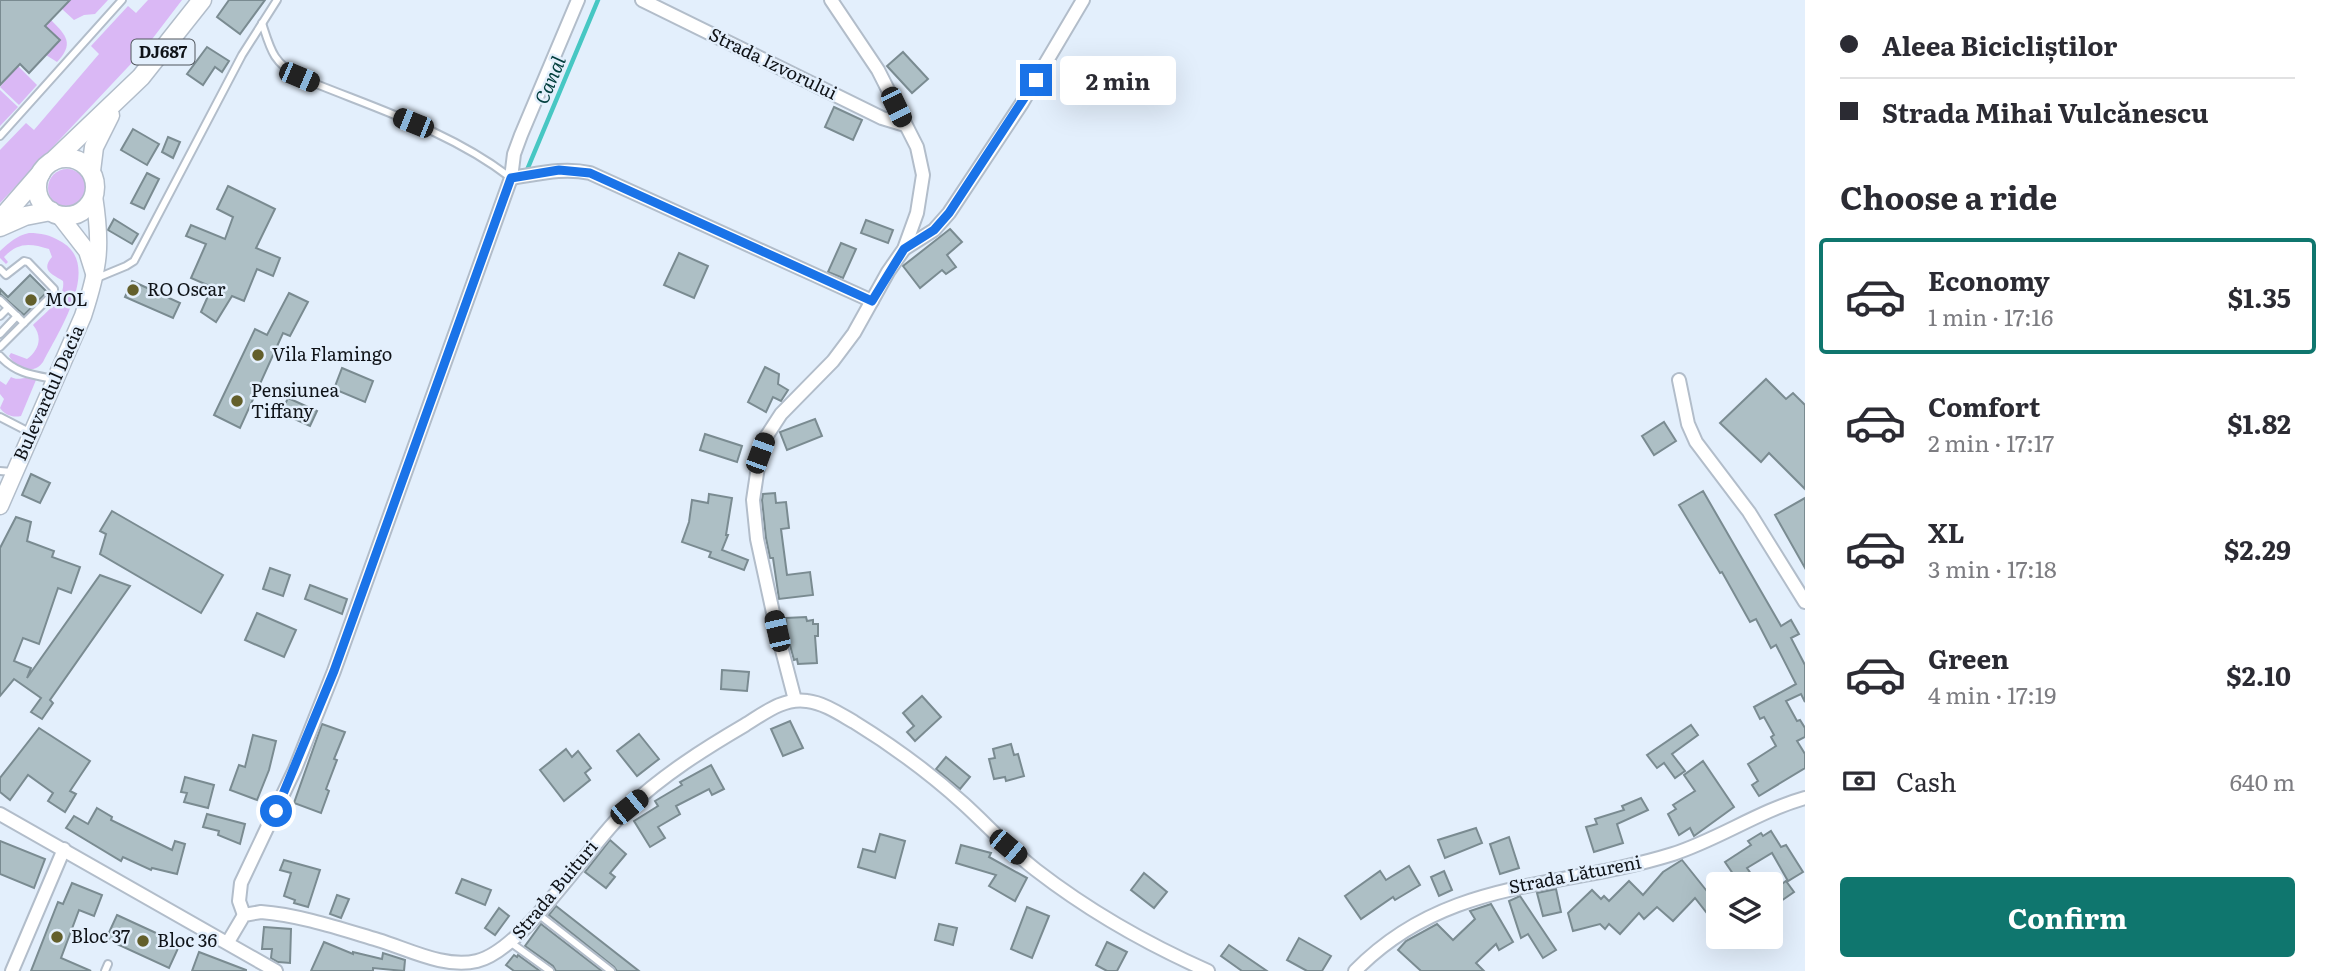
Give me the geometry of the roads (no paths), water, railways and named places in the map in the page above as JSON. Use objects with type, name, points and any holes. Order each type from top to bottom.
[{"type":"main road","name":"DJ687","points":[[47,167],[119,100],[162,52],[202,0]]},
{"type":"main road","name":"DJ687","points":[[91,171],[97,138],[119,100]]},
{"type":"main road","points":[[0,220],[47,167],[70,158],[86,165],[95,179],[94,197],[84,210],[76,215],[55,213],[25,216],[0,227]]},
{"type":"main road","points":[[47,167],[37,190],[40,199],[87,251],[95,279]]},
{"type":"main road","name":"Bulevardul Dacia","points":[[0,506],[7,472],[31,433],[83,316],[95,279],[100,235],[94,197]]},
{"type":"street","points":[[228,942],[244,915],[239,901],[241,883],[295,769],[334,671],[511,178],[514,154],[578,0]]},
{"type":"street","name":"Strada Izvorului","points":[[642,0],[882,118],[905,125]]},
{"type":"street","points":[[904,249],[934,230],[949,213],[1022,103],[1083,0]]},
{"type":"street","points":[[834,1],[878,70],[917,147],[923,175],[917,213],[904,249],[845,347],[772,426],[756,469],[753,500],[758,539],[795,700],[819,704],[867,730],[963,803],[1034,869],[1068,894],[1114,923],[1209,971]]},
{"type":"street","points":[[511,178],[559,170],[590,173],[872,301]]},
{"type":"street","points":[[1679,380],[1688,424],[1696,442],[1749,512],[1805,602]]},
{"type":"street","name":"Strada Buituri","points":[[244,915],[272,913],[461,963],[484,960],[510,942],[538,914],[593,845],[629,807],[669,774],[715,743],[771,709],[795,700]]},
{"type":"street","name":"Strada Lătureni","points":[[1355,971],[1403,931],[1459,903],[1495,892],[1634,865],[1672,854],[1704,843],[1761,815],[1805,798]]},
{"type":"street","points":[[0,814],[228,942],[268,969]]},
{"type":"street","points":[[12,971],[64,849]]},
{"type":"street","points":[[0,968],[6,971]]},
{"type":"lane","points":[[0,136],[122,0]]},
{"type":"lane","points":[[95,279],[134,261],[236,67],[277,0]]},
{"type":"lane","points":[[262,23],[271,50],[282,68],[429,130],[491,162],[511,178]]},
{"type":"lane","points":[[0,269],[6,275],[24,261],[28,262],[54,287],[54,293],[0,347]]},
{"type":"lane","points":[[0,300],[24,323]]},
{"type":"lane","points":[[0,316],[8,308]]},
{"type":"lane","points":[[0,334],[17,316]]},
{"type":"lane","points":[[0,356],[10,367],[24,374],[54,379]]},
{"type":"lane","points":[[0,418],[31,433]]},
{"type":"lane","points":[[538,914],[611,971]]},
{"type":"lane","points":[[510,942],[550,971]]},
{"type":"lane","points":[[105,971],[108,964]]},
{"type":"waterway","name":"Canal","points":[[527,170],[598,0]]},
{"type":"place","name":"RO Oscar","points":[[133,290]]},
{"type":"place","name":"MOL","points":[[31,300]]},
{"type":"place","name":"Vila Flamingo","points":[[258,355]]},
{"type":"place","name":"Pensiunea Tiffany","points":[[237,401]]},
{"type":"place","name":"Bloc 37","points":[[57,937]]},
{"type":"place","name":"Bloc 36","points":[[143,941]]}]
